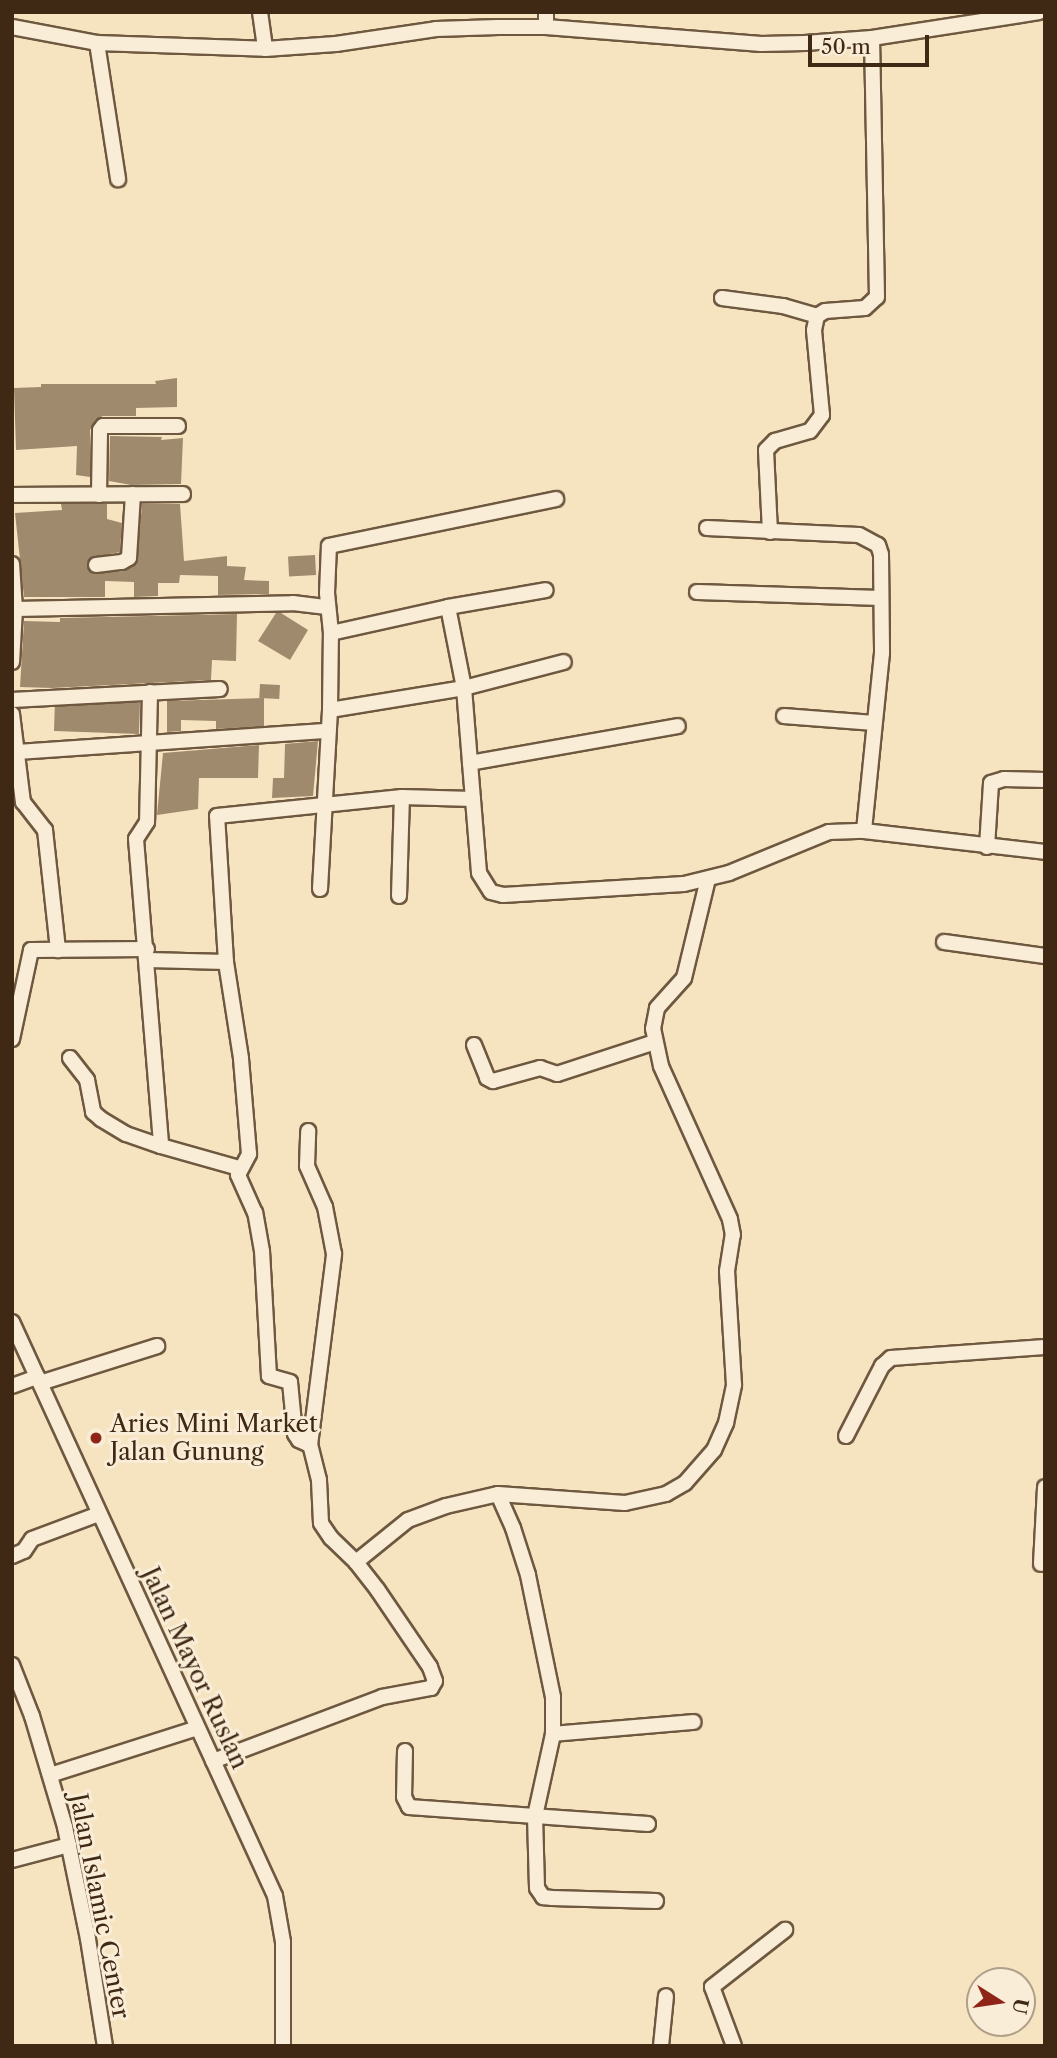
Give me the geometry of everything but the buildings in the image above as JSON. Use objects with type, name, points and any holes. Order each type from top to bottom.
[{"type":"street","points":[[260,12],[265,49]]},
{"type":"street","points":[[546,12],[546,27]]},
{"type":"street","points":[[12,27],[97,43],[265,49],[336,44],[436,29],[546,27],[761,44],[872,38],[1039,12]]},
{"type":"street","points":[[770,532],[766,450],[775,441],[810,431],[822,415],[814,330],[817,316],[825,311],[866,308],[877,297],[872,38]]},
{"type":"street","points":[[97,43],[118,179]]},
{"type":"street","points":[[722,298],[761,301],[817,316]]},
{"type":"street","points":[[99,495],[100,430],[103,426],[177,426]]},
{"type":"street","points":[[96,565],[122,562],[129,558],[133,494]]},
{"type":"street","points":[[12,495],[183,494]]},
{"type":"street","points":[[320,889],[330,710],[331,633],[327,607],[329,546],[332,543],[412,531],[556,499]]},
{"type":"street","points":[[707,528],[859,536],[872,539],[878,545],[881,554],[882,653],[864,831]]},
{"type":"street","points":[[12,564],[15,609],[12,662]]},
{"type":"street","points":[[331,633],[448,607],[545,590]]},
{"type":"street","points":[[698,592],[881,598]]},
{"type":"street","points":[[15,609],[293,603],[327,607]]},
{"type":"street","points":[[448,607],[464,688],[479,873],[491,892],[503,895],[550,894],[684,884],[759,862],[829,832],[864,831],[1045,852]]},
{"type":"street","points":[[330,710],[464,688],[564,662]]},
{"type":"street","points":[[12,700],[220,689]]},
{"type":"street","points":[[150,692],[146,822],[136,839],[161,1146]]},
{"type":"street","points":[[12,714],[18,752],[18,803],[45,830],[58,950]]},
{"type":"street","points":[[784,716],[874,723]]},
{"type":"street","points":[[470,764],[678,726]]},
{"type":"street","points":[[18,752],[147,745],[328,730]]},
{"type":"street","points":[[988,847],[991,783],[996,780],[1045,780]]},
{"type":"street","points":[[69,1058],[87,1080],[95,1115],[126,1134],[239,1168],[247,1163],[249,1154],[241,1058],[226,962],[217,816],[402,797],[472,799]]},
{"type":"street","points":[[399,896],[402,797]]},
{"type":"street","points":[[356,1562],[408,1520],[446,1506],[498,1494],[625,1503],[666,1494],[685,1483],[714,1450],[726,1423],[734,1385],[727,1271],[733,1236],[730,1219],[661,1066],[655,1042],[657,1008],[684,978],[708,879]]},
{"type":"street","points":[[944,942],[1045,956]]},
{"type":"street","points":[[12,1039],[31,950],[147,955],[226,962]]},
{"type":"street","points":[[474,1045],[487,1078],[493,1081],[540,1068],[557,1073],[655,1042]]},
{"type":"street","points":[[213,1761],[382,1697],[431,1688],[434,1684],[430,1667],[356,1562],[324,1530],[319,1480],[310,1446],[334,1254],[325,1207],[307,1166],[308,1131]]},
{"type":"street","points":[[239,1168],[238,1175],[255,1213],[262,1251],[268,1373],[275,1379],[290,1382],[295,1434],[299,1440],[310,1446]]},
{"type":"street","name":"Jalan Mayor Ruslan","points":[[12,1322],[275,1896],[283,1942],[283,2046]]},
{"type":"street","points":[[12,1387],[157,1346]]},
{"type":"street","points":[[846,1436],[882,1366],[891,1359],[1045,1347]]},
{"type":"street","points":[[1041,1564],[1045,1487]]},
{"type":"street","points":[[498,1494],[513,1528],[528,1575],[553,1697],[553,1734],[535,1815],[537,1888],[543,1897],[656,1901]]},
{"type":"street","points":[[12,1556],[24,1551],[32,1539],[99,1514]]},
{"type":"street","name":"Jalan Islamic Center","points":[[12,1665],[50,1775],[69,1844],[105,2046]]},
{"type":"street","points":[[553,1734],[693,1722]]},
{"type":"street","points":[[50,1775],[197,1728]]},
{"type":"street","points":[[405,1751],[404,1797],[409,1807],[648,1824]]},
{"type":"street","points":[[12,1860],[23,1854],[69,1844]]},
{"type":"street","points":[[734,2046],[712,1987],[785,1930]]},
{"type":"street","points":[[661,2046],[666,1996]]},
{"type":"place","name":"Aries Mini Market Jalan Gunung","points":[[96,1438]]}]
